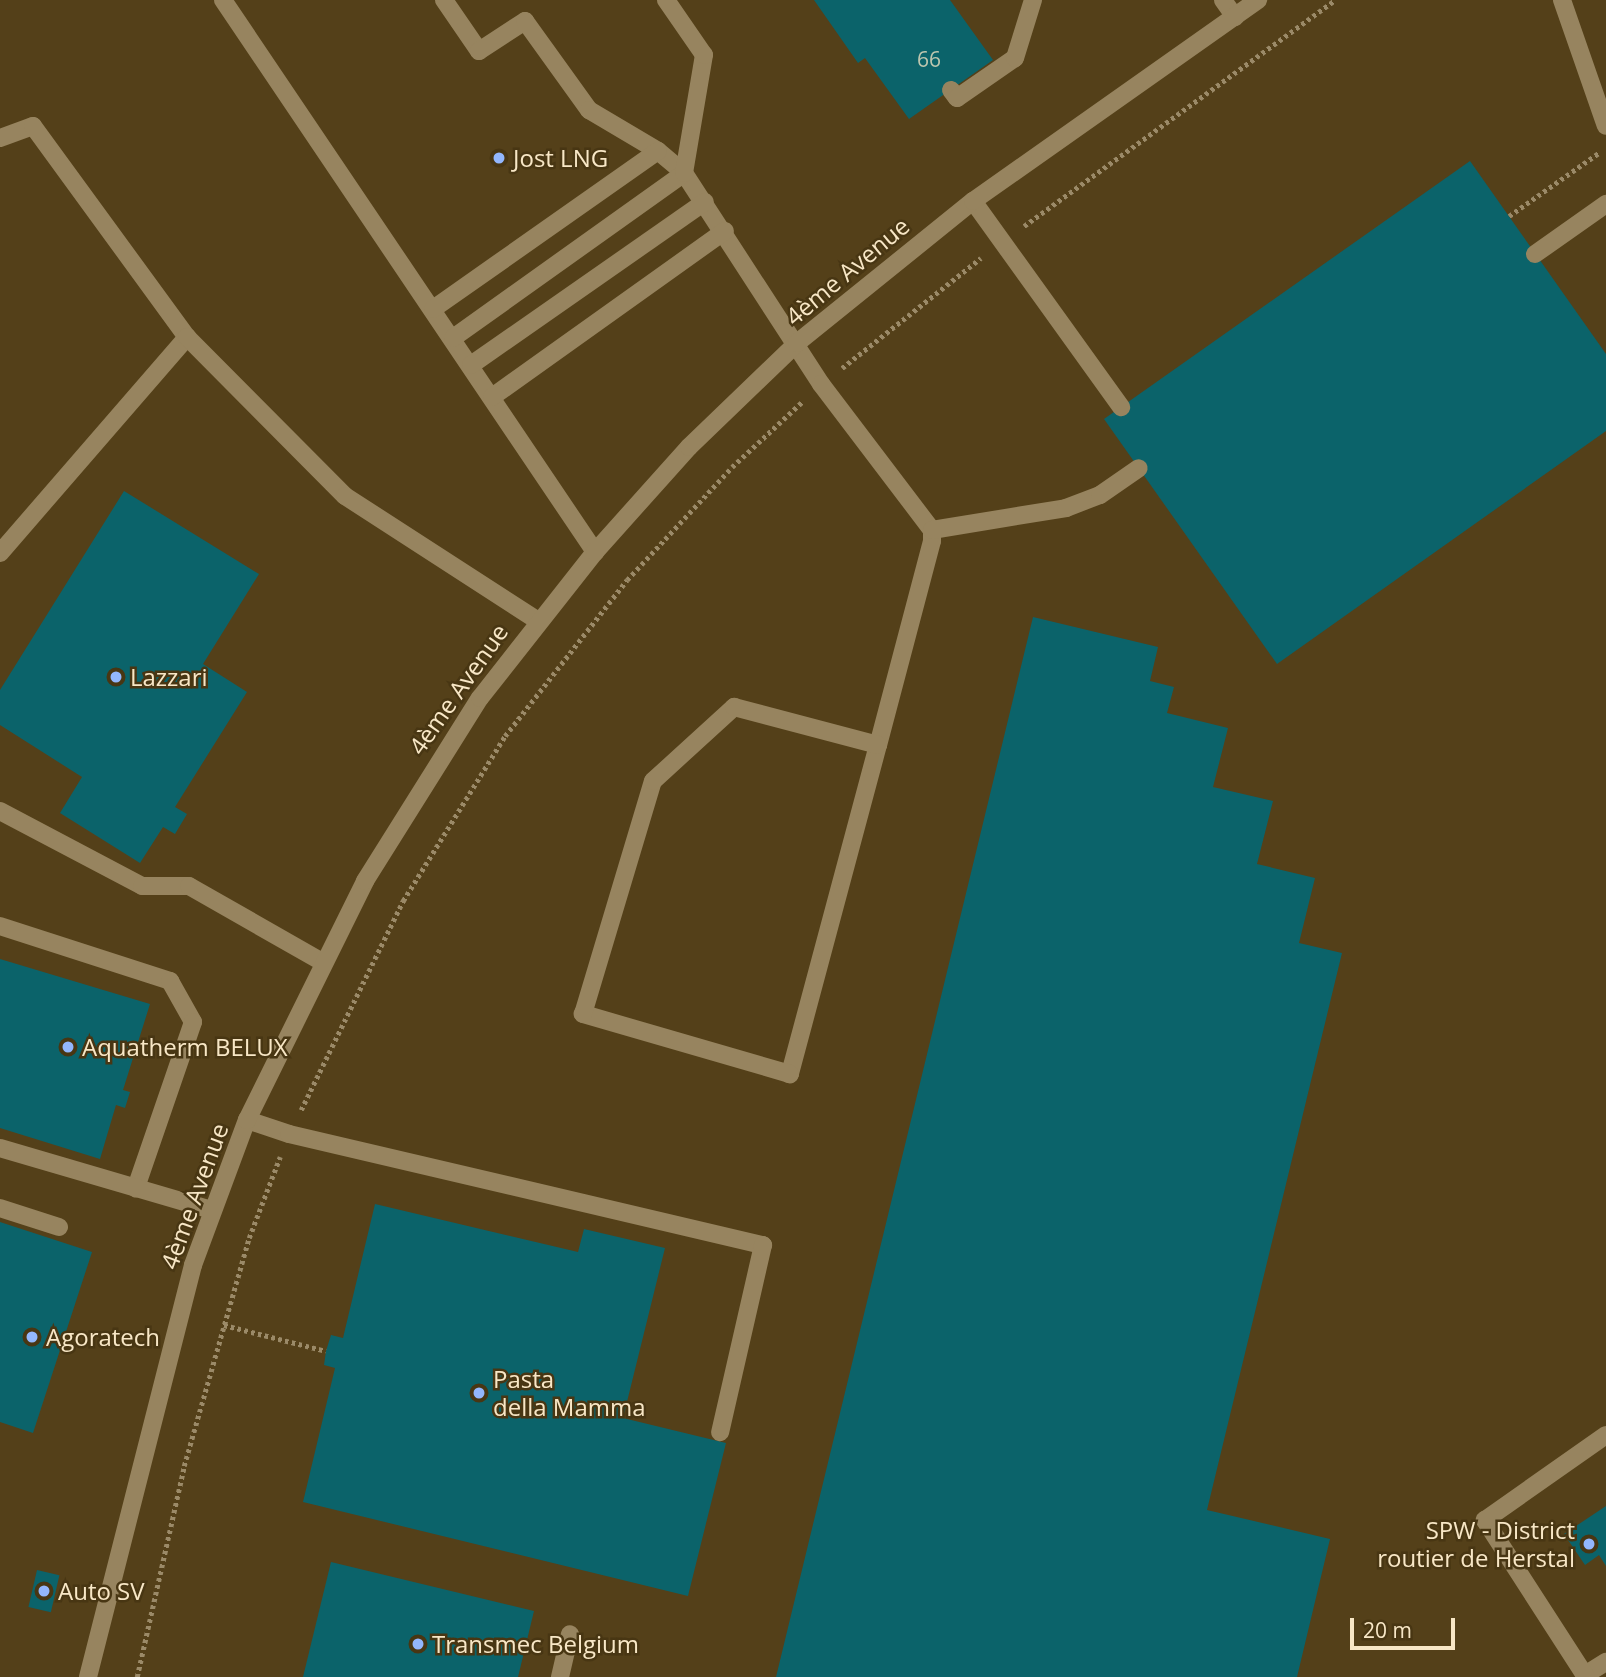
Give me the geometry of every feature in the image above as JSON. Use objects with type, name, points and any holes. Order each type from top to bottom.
[{"type":"street","points":[[223,0],[594,551]]},
{"type":"street","points":[[444,0],[479,51],[526,21],[589,110],[658,151],[684,173],[725,231],[821,384],[932,530]]},
{"type":"street","points":[[453,338],[684,173],[704,55],[666,0]]},
{"type":"street","points":[[951,90],[957,98],[1015,58],[1033,0]]},
{"type":"street","points":[[1223,0],[1235,17]]},
{"type":"street","name":"4ème Avenue","points":[[88,1677],[149,1429],[212,1210],[247,1120],[322,962],[418,791],[537,620],[594,551],[689,447],[797,343],[973,201],[1258,0]]},
{"type":"street","points":[[1562,0],[1606,126]]},
{"type":"street","points":[[0,138],[33,126],[187,337],[345,496],[537,620]]},
{"type":"street","points":[[433,309],[658,151]]},
{"type":"street","points":[[973,201],[1121,407]]},
{"type":"street","points":[[471,365],[705,202]]},
{"type":"street","points":[[1535,254],[1606,204]]},
{"type":"street","points":[[492,397],[725,231]]},
{"type":"street","points":[[0,553],[187,337]]},
{"type":"street","points":[[932,530],[1066,508],[1100,495],[1139,468]]},
{"type":"street","points":[[878,745],[734,707],[653,781],[583,1014],[790,1074],[878,745],[932,530]]},
{"type":"street","points":[[0,811],[142,886],[189,886],[322,962]]},
{"type":"street","points":[[0,926],[170,981],[193,1023],[136,1188]]},
{"type":"street","points":[[247,1120],[289,1134],[763,1245],[719,1433]]},
{"type":"street","points":[[0,1148],[212,1210]]},
{"type":"street","points":[[0,1208],[59,1227]]},
{"type":"street","points":[[1606,1435],[1485,1520],[1586,1676],[1606,1661]]},
{"type":"street","points":[[560,1677],[570,1634]]},
{"type":"path","points":[[137,1677],[184,1466],[249,1238],[289,1134],[404,901],[505,736],[627,580],[732,467],[821,384],[1004,241],[1335,0]]},
{"type":"path","points":[[1509,216],[1606,147]]},
{"type":"path","points":[[224,1325],[326,1351]]},
{"type":"shaded area","points":[[0,0],[1606,0],[1606,1677],[0,1677]]},
{"type":"building","points":[[814,0],[950,0],[993,60],[909,119],[865,58],[858,63]]},
{"type":"building","points":[[1470,161],[1606,354],[1606,431],[1277,664],[1104,419]]},
{"type":"building","name":"Lazzari","points":[[124,491],[259,574],[203,664],[247,692],[175,807],[187,814],[175,834],[163,827],[140,863],[60,813],[82,777],[0,725],[0,690]]},
{"type":"building","points":[[1033,617],[1158,647],[1150,681],[1174,687],[1167,713],[1228,728],[1213,787],[1273,801],[1257,864],[1315,878],[1299,943],[1342,953],[1207,1510],[1330,1539],[1297,1677],[776,1677]]},
{"type":"building","name":"Aquatherm BELUX","points":[[0,959],[150,1004],[123,1090],[130,1092],[125,1108],[116,1105],[100,1159],[0,1128]]},
{"type":"building","name":"Pasta della Mamma","points":[[375,1204],[578,1252],[584,1229],[665,1248],[623,1418],[726,1443],[688,1596],[303,1502],[335,1368],[324,1365],[326,1351],[331,1335],[343,1338]]},
{"type":"building","name":"Agoratech","points":[[0,1222],[92,1252],[33,1433],[0,1422]]},
{"type":"building","name":"SPW - District routier de Herstal","points":[[1606,1506],[1606,1566],[1599,1555],[1585,1565],[1564,1534]]},
{"type":"building","name":"Transmec Belgium","points":[[331,1562],[534,1611],[518,1677],[303,1677]]},
{"type":"building","name":"Auto SV","points":[[37,1570],[59,1575],[51,1612],[28,1607]]},
{"type":"place","name":"Jost LNG","points":[[499,158]]},
{"type":"place","name":"Lazzari","points":[[116,677]]},
{"type":"place","name":"Aquatherm BELUX","points":[[68,1047]]},
{"type":"place","name":"Agoratech","points":[[32,1337]]},
{"type":"place","name":"Pasta della Mamma","points":[[479,1393]]},
{"type":"place","name":"SPW - District routier de Herstal","points":[[1589,1544]]},
{"type":"place","name":"Auto SV","points":[[44,1591]]},
{"type":"place","name":"Transmec Belgium","points":[[418,1644]]}]
